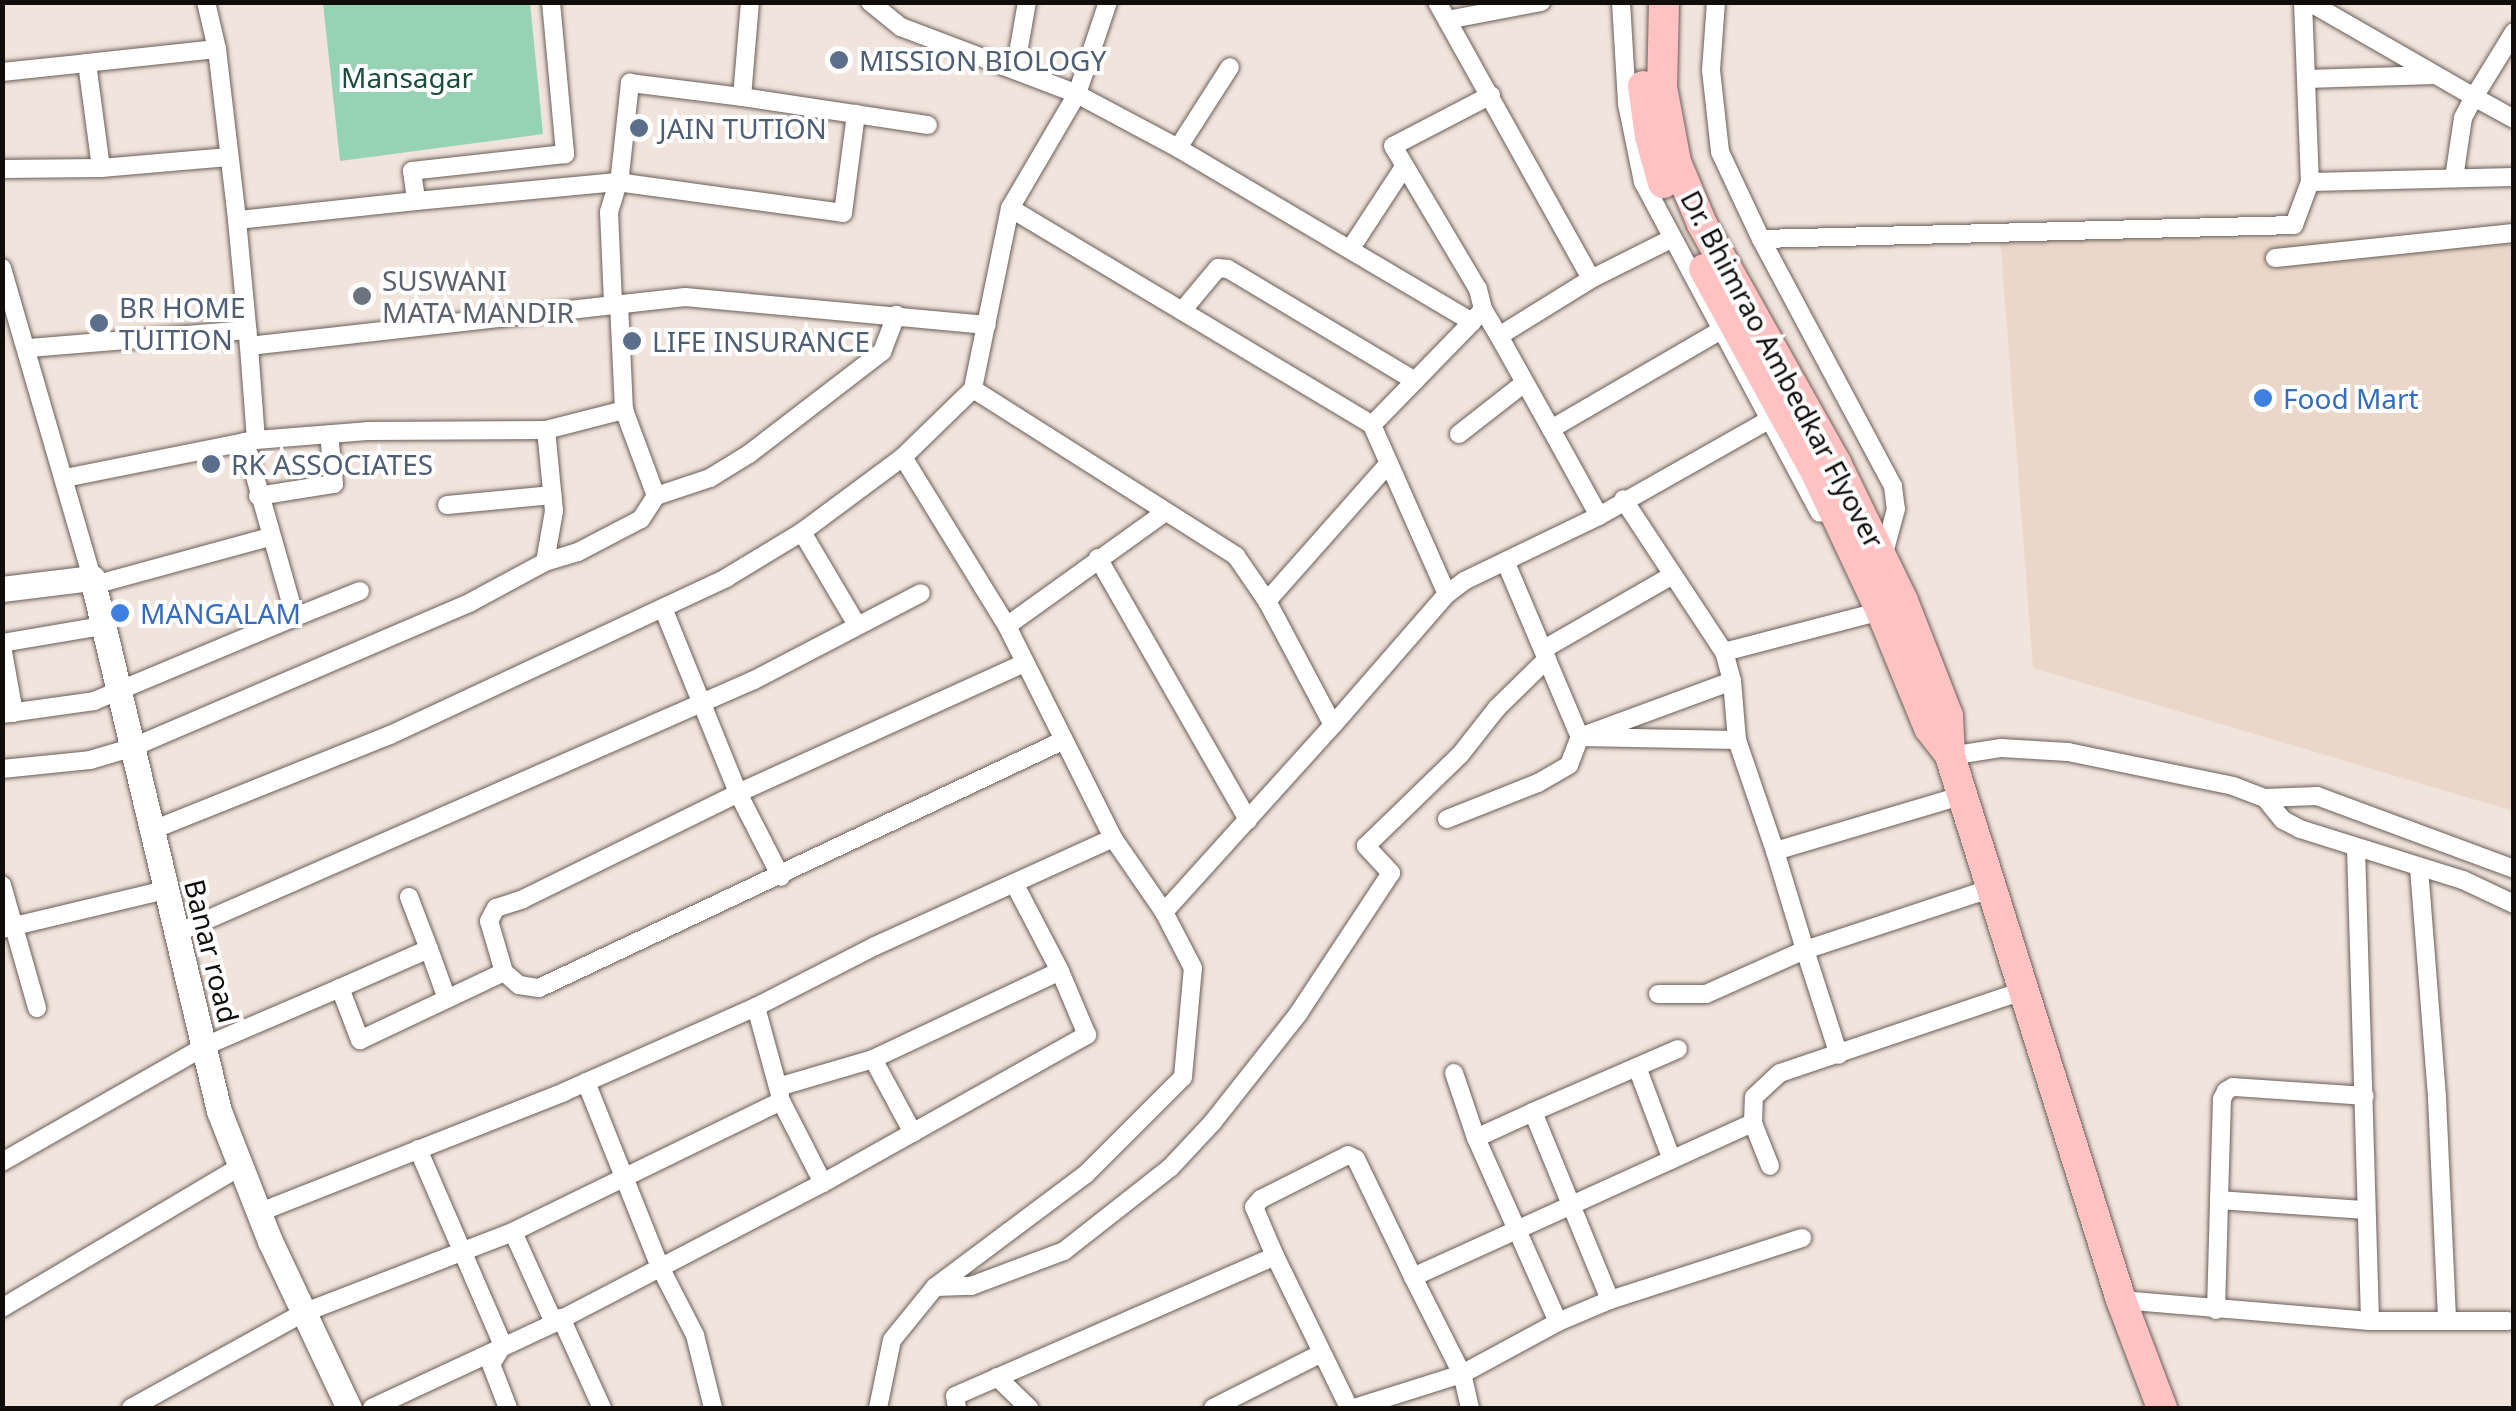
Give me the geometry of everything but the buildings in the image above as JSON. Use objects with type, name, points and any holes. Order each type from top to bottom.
[{"type":"main road","name":"Dr. Bhimrao Ambedkar Flyover","points":[[1645,2],[1643,89],[1650,137],[1663,182],[1685,235],[1826,468]]},
{"type":"main road","name":"Dr. Bhimrao Ambedkar Flyover","points":[[1664,2],[1662,88],[1676,162],[1702,224],[1868,555]]},
{"type":"main road","points":[[1868,555],[1881,610],[1929,728],[1950,756]]},
{"type":"main road","points":[[1868,555],[1948,716],[1950,756],[2122,1300],[2162,1408]]},
{"type":"street","points":[[206,2],[217,49],[237,220],[248,338],[250,441],[258,496],[295,617]]},
{"type":"street","points":[[416,202],[412,171],[565,154],[551,2]]},
{"type":"street","points":[[742,97],[750,2]]},
{"type":"street","points":[[1015,70],[1027,2]]},
{"type":"street","points":[[150,831],[390,735],[726,578],[802,532],[903,457],[973,389],[1010,208],[1077,94],[1108,2]]},
{"type":"street","points":[[1437,2],[1591,279]]},
{"type":"street","points":[[1447,20],[1541,2]]},
{"type":"street","points":[[1622,2],[1631,124],[1643,182],[1818,510],[1868,555],[1896,509],[1893,486],[1761,239],[1720,152],[1711,70],[1716,2]]},
{"type":"street","points":[[1761,239],[1808,234],[2294,225],[2310,182],[2306,2],[2514,119]]},
{"type":"street","points":[[866,3],[901,28],[1077,94],[1478,316],[1499,336],[1599,516]]},
{"type":"street","points":[[2454,178],[2463,118],[2514,32]]},
{"type":"street","points":[[2,72],[217,49]]},
{"type":"street","points":[[87,63],[102,168]]},
{"type":"street","points":[[1178,148],[1230,67]]},
{"type":"street","points":[[2306,79],[2435,74]]},
{"type":"street","points":[[656,496],[624,410],[609,212],[618,182],[630,83],[928,125]]},
{"type":"street","points":[[1372,425],[1478,316],[1478,290],[1392,146],[1491,95]]},
{"type":"street","points":[[237,220],[618,182],[843,213],[856,114]]},
{"type":"street","points":[[2,169],[102,168],[229,157]]},
{"type":"street","points":[[1352,248],[1404,167]]},
{"type":"street","points":[[2310,182],[2514,177]]},
{"type":"street","points":[[1010,208],[1372,425],[1447,594]]},
{"type":"street","points":[[2275,258],[2514,233]]},
{"type":"street","points":[[1499,336],[1591,279],[1671,239]]},
{"type":"street","points":[[2,268],[29,348],[93,582]]},
{"type":"street","points":[[1182,311],[1218,268],[1228,269],[1415,381]]},
{"type":"street","points":[[29,348],[248,338],[685,297],[987,325]]},
{"type":"street","points":[[2,768],[90,760],[131,748],[470,602],[545,562],[578,552],[641,520],[656,496],[710,478],[834,392],[882,352],[896,315]]},
{"type":"street","points":[[1551,430],[1720,330]]},
{"type":"street","points":[[1459,434],[1523,384]]},
{"type":"street","points":[[973,389],[1236,556],[1267,601],[1333,726]]},
{"type":"street","points":[[65,478],[250,441],[329,434],[546,430],[624,410]]},
{"type":"street","points":[[1164,912],[1447,594],[1464,581],[1599,516],[1769,420]]},
{"type":"street","points":[[545,562],[553,495],[546,430]]},
{"type":"street","points":[[258,496],[334,484],[329,434]]},
{"type":"street","points":[[878,1408],[892,1340],[934,1287],[1086,1174],[1183,1077],[1193,968],[1164,912],[1112,838],[1007,626],[903,457]]},
{"type":"street","points":[[1267,601],[1388,464]]},
{"type":"street","points":[[447,506],[553,495]]},
{"type":"street","points":[[1624,499],[1724,652],[1732,682],[1736,740],[1838,1055]]},
{"type":"street","points":[[1007,626],[1164,513]]},
{"type":"street","points":[[802,532],[857,625]]},
{"type":"street","points":[[2,589],[93,582],[270,537]]},
{"type":"street","points":[[1098,558],[1248,820]]},
{"type":"street","points":[[1447,819],[1538,783],[1569,765],[1580,737],[1506,564]]},
{"type":"street","points":[[934,1287],[970,1286],[1009,1275],[1064,1251],[1170,1168],[1212,1123],[1298,1014],[1391,873],[1366,846],[1460,755],[1546,654],[1671,576]]},
{"type":"street","name":"Banar road","points":[[93,582],[219,1111],[304,1314],[349,1408]]},
{"type":"street","points":[[103,626],[2,644],[8,714],[119,693],[360,591]]},
{"type":"street","points":[[177,933],[754,680],[921,593]]},
{"type":"street","points":[[663,608],[738,793],[781,877]]},
{"type":"street","points":[[1724,652],[1881,610]]},
{"type":"street","points":[[1025,664],[738,793],[522,899],[496,908],[489,921],[504,972],[519,986],[539,988],[1062,741]]},
{"type":"street","points":[[1580,737],[1732,682]]},
{"type":"street","points":[[1580,737],[1656,735],[1736,740]]},
{"type":"street","points":[[1950,756],[2001,748],[2068,752],[2233,786],[2264,798],[2317,796],[2514,869]]},
{"type":"street","points":[[1775,851],[1964,795]]},
{"type":"street","points":[[2264,798],[2283,820],[2356,848],[2463,880],[2514,904]]},
{"type":"street","points":[[260,1212],[586,1082],[756,1007],[875,946],[1112,838]]},
{"type":"street","points":[[2356,848],[2370,1321]]},
{"type":"street","points":[[2419,868],[2437,1098],[2447,1319]]},
{"type":"street","points":[[372,1408],[557,1320],[823,1183],[1087,1035],[1060,971],[1014,883]]},
{"type":"street","points":[[2,885],[8,928],[37,1008]]},
{"type":"street","points":[[1658,994],[1706,994],[1805,950],[1992,888]]},
{"type":"street","points":[[8,928],[166,890]]},
{"type":"street","points":[[409,896],[447,999]]},
{"type":"street","points":[[2,1162],[205,1046],[429,949]]},
{"type":"street","points":[[131,1408],[304,1314],[513,1232],[626,1180],[779,1094],[873,1059],[1060,971]]},
{"type":"street","points":[[340,988],[360,1040],[504,972]]},
{"type":"street","points":[[1770,1166],[1752,1123],[1754,1096],[1780,1072],[2025,990]]},
{"type":"street","points":[[756,1007],[779,1094],[823,1183]]},
{"type":"street","points":[[1476,1138],[1678,1049]]},
{"type":"street","points":[[873,1059],[913,1132]]},
{"type":"street","points":[[1637,1067],[1672,1160]]},
{"type":"street","points":[[1454,1073],[1476,1138],[1558,1322]]},
{"type":"street","points":[[586,1082],[660,1268],[695,1335],[713,1408]]},
{"type":"street","points":[[2216,1310],[2222,1099],[2226,1092],[2233,1087],[2365,1096]]},
{"type":"street","points":[[1533,1112],[1610,1300]]},
{"type":"street","points":[[1413,1277],[1752,1123]]},
{"type":"street","points":[[418,1149],[503,1345]]},
{"type":"street","points":[[1470,1408],[1462,1374],[1356,1159],[1338,1156],[1261,1199],[1254,1208],[1351,1408],[1462,1374],[1558,1322],[1610,1300],[1802,1238]]},
{"type":"street","points":[[2,1308],[242,1165]]},
{"type":"street","points":[[2219,1200],[2365,1210]]},
{"type":"street","points":[[513,1232],[602,1408]]},
{"type":"street","points":[[957,1408],[954,1396],[1275,1256]]},
{"type":"street","points":[[2122,1300],[2370,1321],[2508,1321]]},
{"type":"street","points":[[503,1345],[490,1364],[508,1408]]},
{"type":"street","points":[[1214,1408],[1322,1353]]},
{"type":"street","points":[[997,1377],[1029,1408]]},
{"type":"shaded area","name":"Food Mart","points":[[2000,237],[2513,240],[2513,811],[2033,668]]},
{"type":"green space","name":"Mansagar","points":[[323,3],[530,3],[543,134],[340,161]]},
{"type":"place","name":"MISSION BIOLOGY","points":[[839,60]]},
{"type":"place","name":"JAIN TUTION","points":[[639,128]]},
{"type":"place","name":"SUSWANI MATA MANDIR","points":[[362,296]]},
{"type":"place","name":"BR HOME TUITION","points":[[99,323]]},
{"type":"place","name":"LIFE INSURANCE","points":[[632,341]]},
{"type":"place","name":"Food Mart","points":[[2263,398]]},
{"type":"place","name":"RK ASSOCIATES","points":[[211,464]]},
{"type":"place","name":"MANGALAM","points":[[120,613]]}]
